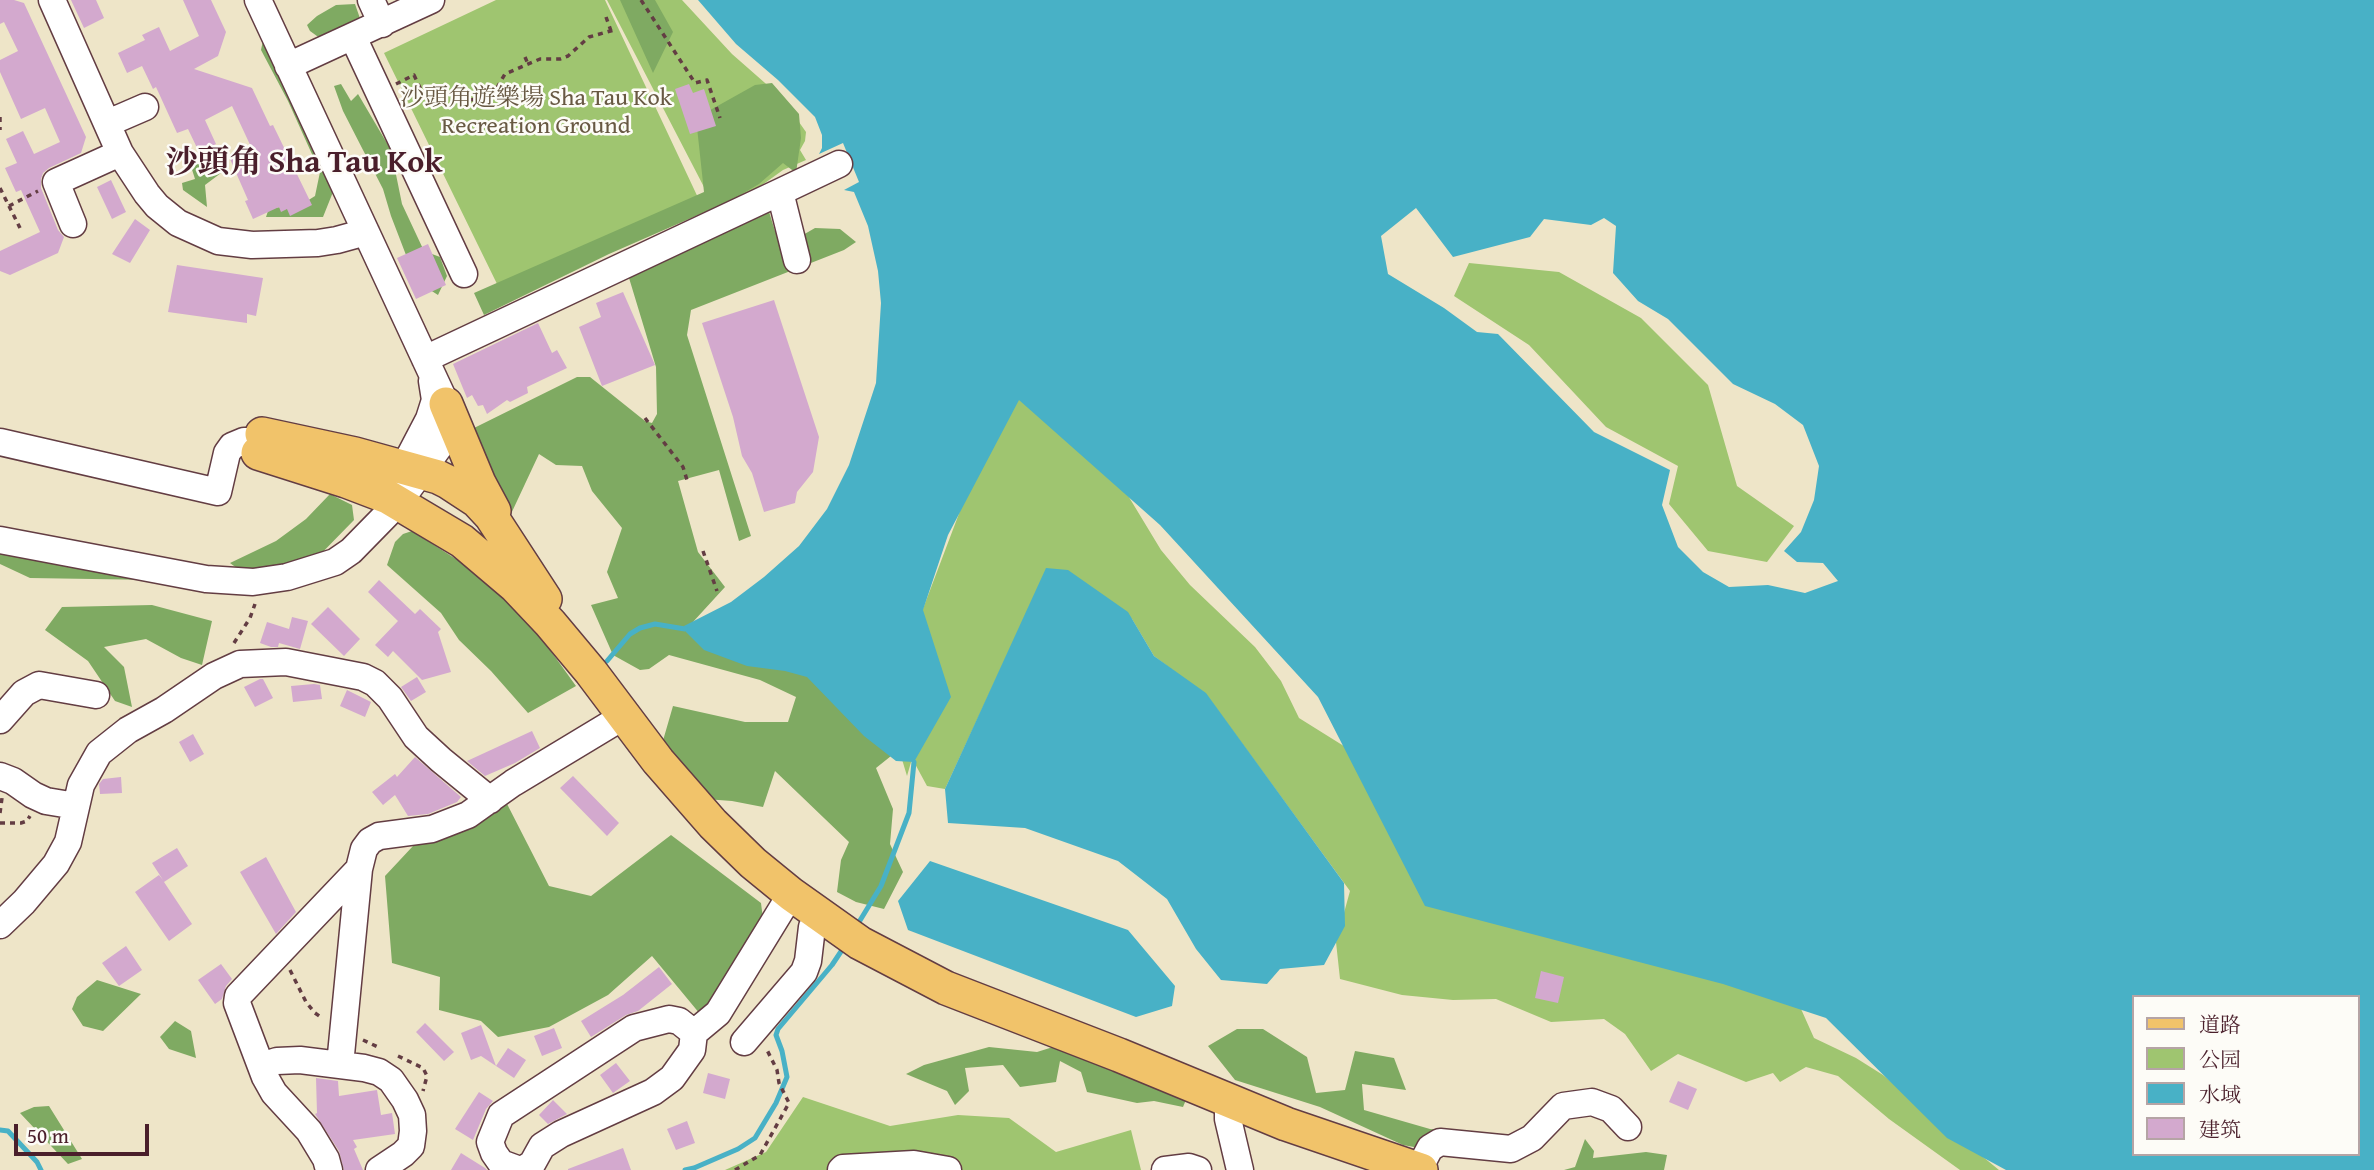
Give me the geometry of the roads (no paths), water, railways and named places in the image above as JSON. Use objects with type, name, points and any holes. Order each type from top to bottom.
[{"type":"main road","points":[[446,404],[479,483],[514,550]]},
{"type":"main road","points":[[260,444],[311,443],[414,470],[438,477],[477,501],[491,516],[514,550],[591,672]]},
{"type":"main road","points":[[260,444],[393,500],[462,541],[514,586],[550,623],[658,761],[713,824],[753,863],[838,928],[947,988],[1286,1124],[1420,1170]]},
{"type":"main road","points":[[462,541],[456,520],[468,503],[477,501]]},
{"type":"street","points":[[52,0],[120,153],[157,206],[190,230],[218,241],[252,246],[337,240],[366,232]]},
{"type":"street","points":[[0,540],[206,579],[240,583],[287,577],[342,548],[359,533],[393,500],[414,470],[448,431],[450,421],[446,404],[258,0]]},
{"type":"street","points":[[288,66],[353,37],[376,12],[431,0]]},
{"type":"street","points":[[353,37],[464,274]]},
{"type":"street","points":[[108,123],[145,107]]},
{"type":"street","points":[[74,224],[55,182],[120,153]]},
{"type":"street","points":[[428,366],[839,164]]},
{"type":"street","points":[[780,192],[797,260]]},
{"type":"street","points":[[414,470],[435,400],[428,366]]},
{"type":"street","points":[[0,442],[218,492],[225,461],[232,446],[244,441],[311,443]]},
{"type":"street","points":[[225,461],[231,455],[260,444]]},
{"type":"street","points":[[0,926],[56,864],[68,842],[81,785],[99,753],[128,730],[164,710],[214,676],[240,664],[255,661],[286,662],[363,677],[375,683],[390,698],[416,737],[490,800]]},
{"type":"street","points":[[0,720],[24,693],[39,685],[96,695]]},
{"type":"street","points":[[340,1065],[359,869],[364,849],[370,841],[379,836],[432,829],[468,816],[513,783],[624,716]]},
{"type":"street","points":[[0,776],[46,801],[76,806]]},
{"type":"street","points":[[329,1170],[309,1131],[274,1093],[237,1003],[238,996],[359,869]]},
{"type":"street","points":[[694,1033],[679,1021],[669,1019],[634,1028],[501,1115],[490,1142],[500,1163],[521,1170],[531,1164],[542,1146],[561,1134],[653,1092],[672,1078],[692,1050],[694,1033],[718,1013],[791,894]]},
{"type":"street","points":[[752,1033],[804,972],[808,961],[811,927],[838,928]]},
{"type":"street","points":[[261,1066],[277,1061],[300,1060],[379,1072],[391,1080],[412,1115],[411,1146],[379,1170]]},
{"type":"street","points":[[1228,1099],[1234,1168]]},
{"type":"street","points":[[1420,1170],[1430,1148],[1440,1142],[1511,1149],[1531,1138],[1563,1106],[1592,1102],[1611,1109],[1628,1127]]},
{"type":"street","points":[[841,1170],[914,1164],[948,1170]]},
{"type":"street","points":[[1166,1170],[1189,1167],[1198,1170]]},
{"type":"water","points":[[698,0],[2374,0],[2374,1170],[2006,1170],[1947,1138],[1826,1018],[1723,984],[1425,906],[1318,697],[1160,525],[1019,400],[948,535],[923,610],[951,697],[914,762],[896,761],[864,736],[807,677],[747,666],[704,650],[686,632],[684,626],[731,602],[799,546],[827,509],[849,465],[876,383],[881,303],[878,271],[868,226],[854,192],[844,190],[859,182],[843,143],[819,154],[822,135],[815,117],[736,44]],"holes":[[[1416,208],[1453,257],[1530,237],[1544,219],[1591,225],[1604,218],[1616,226],[1613,273],[1638,301],[1668,319],[1733,384],[1775,404],[1803,425],[1819,466],[1814,500],[1801,532],[1784,551],[1797,562],[1823,563],[1838,581],[1805,593],[1768,585],[1729,587],[1703,572],[1678,547],[1662,505],[1670,470],[1594,432],[1498,334],[1477,332],[1388,274],[1381,236]]]},
{"type":"water","points":[[1046,568],[1068,570],[1128,612],[1154,656],[1206,693],[1344,883],[1345,926],[1324,965],[1280,969],[1267,984],[1221,980],[1196,949],[1167,899],[1118,861],[1025,828],[948,823],[945,789]]},
{"type":"water","points":[[930,861],[1128,930],[1175,986],[1172,1006],[1136,1017],[908,930],[898,901]]},
{"type":"waterway","points":[[607,661],[630,634],[640,628],[655,624],[685,629]]},
{"type":"waterway","points":[[856,927],[881,886],[909,813],[914,762]]},
{"type":"waterway","points":[[685,1170],[738,1149],[755,1138],[776,1103],[787,1077],[776,1035],[778,1029],[844,947]]},
{"type":"waterway","points":[[0,1130],[8,1131],[37,1162],[41,1170]]},
{"type":"district","name":"沙頭角 Sha Tau Kok","points":[[304,164]]},
{"type":"park label","name":"沙頭角遊樂場 Sha Tau Kok Recreation Ground","points":[[536,113]]}]
